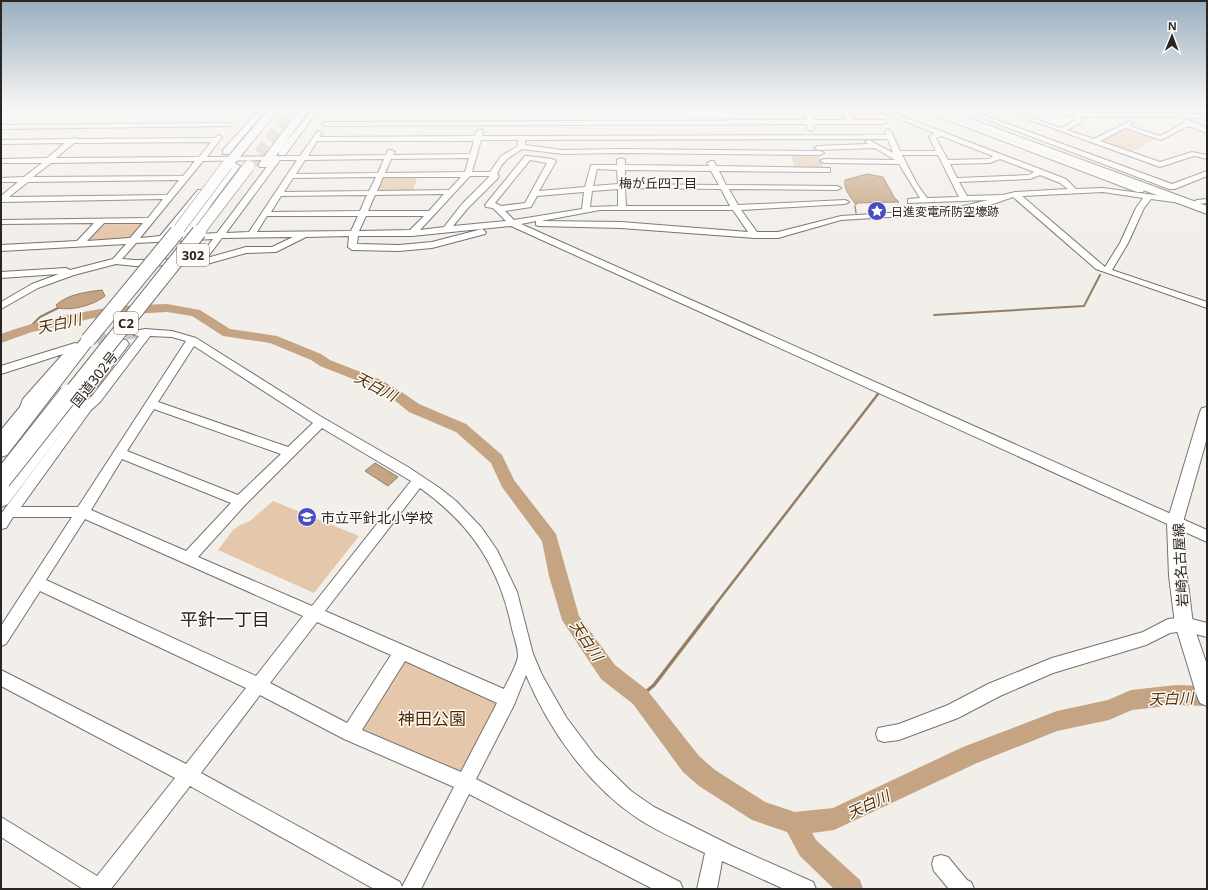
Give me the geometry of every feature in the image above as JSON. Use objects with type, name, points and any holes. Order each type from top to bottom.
[{"type":"highway","name":"国道302号","points":[[5,506],[121,344],[249,161],[254,151]]},
{"type":"highway","name":"国道302号","points":[[1,450],[82,343],[171,239],[249,161],[262,151]]},
{"type":"highway","points":[[1055,151],[1204,202]]},
{"type":"highway","points":[[1056,151],[1207,210]]},
{"type":"highway","name":"C2","points":[[1,480],[249,161]]},
{"type":"highway","name":"C2","points":[[1,463],[195,231]]},
{"type":"main road","name":"岩崎名古屋線","points":[[1207,412],[1175,522],[1184,624],[1207,696]]},
{"type":"street","points":[[1,200],[61,151]]},
{"type":"street","points":[[116,261],[207,151]]},
{"type":"street","points":[[200,261],[218,236],[249,161],[252,151]]},
{"type":"street","points":[[144,263],[162,240],[262,151]]},
{"type":"street","points":[[251,235],[308,151]]},
{"type":"street","points":[[391,151],[354,233],[352,247],[399,248],[432,245],[489,231],[491,225]]},
{"type":"street","points":[[412,233],[468,174],[475,151]]},
{"type":"street","points":[[446,230],[465,206],[495,176],[493,174],[495,168],[508,154],[514,151]]},
{"type":"street","points":[[551,151],[563,152],[788,152],[811,151]]},
{"type":"street","points":[[620,151],[622,207]]},
{"type":"street","points":[[819,151],[832,179],[853,216]]},
{"type":"street","points":[[885,151],[899,158]]},
{"type":"street","points":[[896,151],[917,190],[925,200]]},
{"type":"street","points":[[986,151],[1063,181],[1074,191]]},
{"type":"street","points":[[1048,151],[1108,164],[1172,187],[1207,173]]},
{"type":"street","points":[[1065,151],[1076,158],[1138,188],[1144,196],[1124,243],[1107,271]]},
{"type":"street","points":[[1117,151],[1160,165],[1175,159],[1190,156],[1192,154],[1207,157]]},
{"type":"street","points":[[705,152],[735,208],[755,235]]},
{"type":"street","points":[[788,152],[795,169]]},
{"type":"street","points":[[824,161],[899,158],[941,153],[964,198]]},
{"type":"street","points":[[1108,164],[1127,154]]},
{"type":"street","points":[[1,160],[200,159],[249,161],[303,158],[474,156]]},
{"type":"street","points":[[946,162],[990,161],[1000,156]]},
{"type":"street","points":[[499,209],[528,205],[552,161],[528,158],[489,205],[496,206],[499,209],[515,223],[1207,536]]},
{"type":"street","points":[[586,209],[588,189],[594,167],[795,169],[832,179]]},
{"type":"street","points":[[955,180],[1030,177],[1040,172]]},
{"type":"street","points":[[278,194],[372,193],[468,174],[493,174]]},
{"type":"street","points":[[291,176],[381,175],[452,192]]},
{"type":"street","points":[[1,180],[185,178]]},
{"type":"street","points":[[535,194],[621,186],[724,186],[832,179]]},
{"type":"street","points":[[1,248],[218,236],[412,233],[532,222],[636,226],[755,235],[778,235],[853,216],[952,211],[990,202],[1015,194],[1103,190],[1181,201]]},
{"type":"street","points":[[1015,194],[1099,267],[1207,305]]},
{"type":"street","points":[[1,200],[169,197]]},
{"type":"street","points":[[911,201],[1004,197]]},
{"type":"street","points":[[515,223],[586,209],[622,207],[735,208],[845,202]]},
{"type":"street","points":[[635,207],[636,226]]},
{"type":"street","points":[[265,214],[432,213]]},
{"type":"street","points":[[80,243],[102,220]]},
{"type":"street","points":[[1,222],[150,220]]},
{"type":"street","points":[[4,303],[35,286],[81,270],[116,261],[144,263],[207,261],[246,250],[273,250],[307,234]]},
{"type":"street","points":[[1,275],[81,270]]},
{"type":"street","points":[[1,524],[5,506],[87,407],[96,399],[142,333],[160,332],[179,334],[192,340],[321,422],[419,480],[443,497],[465,518],[484,541],[502,571],[518,621],[526,657],[537,683],[551,710],[592,764],[616,788],[643,811],[715,850],[806,889]]},
{"type":"street","points":[[1,639],[192,340]]},
{"type":"street","points":[[1,370],[82,343]]},
{"type":"street","points":[[1,438],[26,408],[27,402],[82,343]]},
{"type":"street","points":[[152,404],[290,452]]},
{"type":"street","points":[[188,558],[240,501],[321,422]]},
{"type":"street","points":[[120,453],[240,501]]},
{"type":"street","points":[[1,826],[100,889],[419,480]]},
{"type":"street","points":[[5,506],[82,512],[508,699]]},
{"type":"street","points":[[38,583],[259,686],[350,733],[465,783],[673,889]]},
{"type":"street","points":[[884,734],[899,732],[952,712],[994,690],[1052,666],[1146,638],[1168,626],[1184,624],[1207,630]]},
{"type":"street","points":[[350,733],[402,652]]},
{"type":"street","points":[[411,889],[508,699],[526,657]]},
{"type":"street","points":[[1,678],[188,775],[394,889]]},
{"type":"street","points":[[707,889],[715,850]]},
{"type":"street","points":[[941,864],[960,887],[964,889]]},
{"type":"green space","points":[[790,154],[819,155],[823,167],[795,167]]},
{"type":"green space","points":[[418,175],[413,191],[378,191],[384,176]]},
{"type":"green space","points":[[103,221],[147,221],[130,239],[85,241]]},
{"type":"green space","points":[[273,501],[359,536],[314,593],[218,550],[233,530],[250,521]]},
{"type":"green space","name":"神田公園","points":[[403,659],[496,703],[459,775],[359,727]]},
{"type":"shaded area","points":[[867,174],[883,177],[894,197],[899,202],[857,203],[856,205],[845,187],[845,180]]},
{"type":"shaded area","points":[[102,290],[105,296],[89,305],[64,309],[58,308],[56,305],[72,296]]},
{"type":"shaded area","points":[[375,463],[398,477],[388,486],[365,471]]},
{"type":"waterway","points":[[855,206],[856,213]]},
{"type":"waterway","points":[[934,315],[1084,306],[1100,275]]},
{"type":"waterway","points":[[28,329],[40,317],[58,308]]},
{"type":"waterway","name":"天白川","points":[[1,339],[28,329],[89,315],[115,311],[167,308],[196,313],[227,333],[272,339],[316,357],[325,363],[376,383],[398,396],[414,408],[461,428],[497,459],[508,483],[550,539],[558,576],[571,620],[608,672],[640,697],[691,764],[707,778],[760,812],[795,823]]},
{"type":"waterway","points":[[712,609],[878,394]]},
{"type":"waterway","points":[[640,697],[654,685],[713,608]]},
{"type":"waterway","name":"天白川","points":[[795,823],[834,819],[971,755],[1057,721],[1109,710],[1131,700],[1176,695],[1207,696]]},
{"type":"waterway","points":[[795,823],[808,848],[851,889]]},
{"type":"tunnel","points":[[249,166],[261,151]]},
{"type":"tunnel","points":[[82,343],[112,336],[138,333]]},
{"type":"place","name":"日進変電所防空壕跡","points":[[877,211]]},
{"type":"place","name":"市立平針北小学校","points":[[307,517]]},
{"type":"district","name":"梅が丘四丁目","points":[[658,183]]},
{"type":"district","name":"平針一丁目","points":[[225,619]]}]
